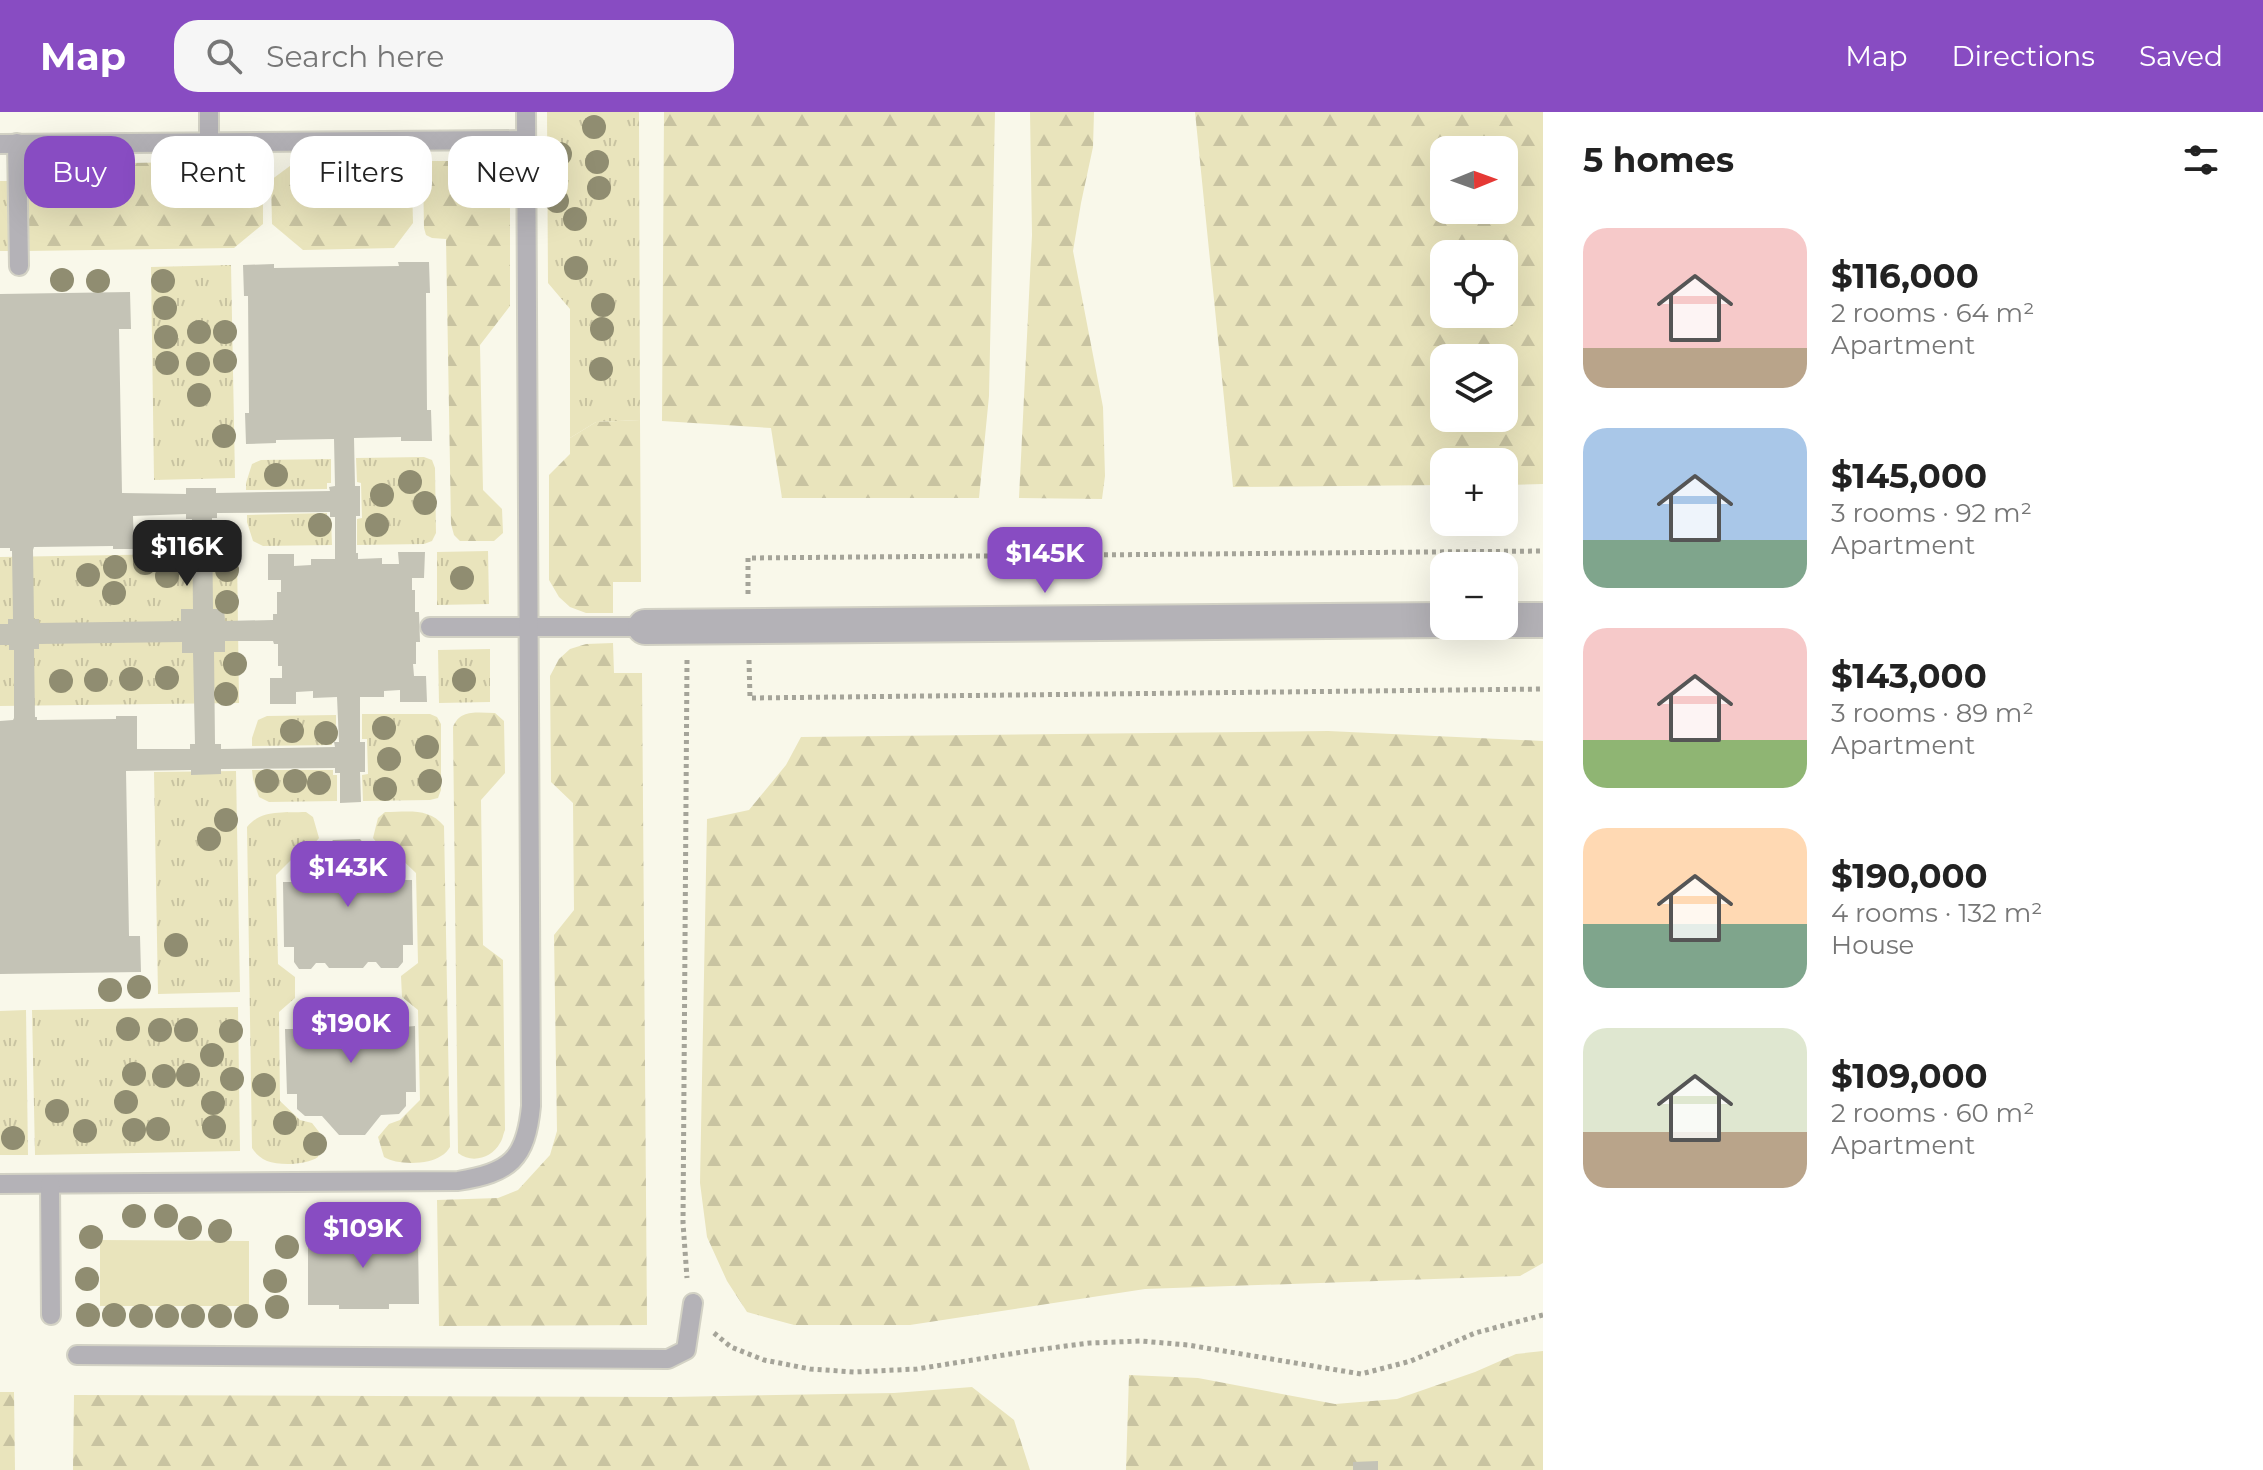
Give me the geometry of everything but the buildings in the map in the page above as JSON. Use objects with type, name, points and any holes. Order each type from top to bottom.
[{"type":"street","points":[[645,627],[1430,620]]},
{"type":"street","points":[[1518,620],[1543,620]]},
{"type":"lane","points":[[209,112],[209,136]]},
{"type":"lane","points":[[526,112],[526,136]]},
{"type":"lane","points":[[274,142],[448,140]]},
{"type":"lane","points":[[19,266],[8,144],[151,143]]},
{"type":"lane","points":[[0,1184],[458,1181],[483,1177],[505,1167],[519,1154],[529,1132],[531,1106],[526,208]]},
{"type":"lane","points":[[430,627],[645,627]]},
{"type":"lane","points":[[50,1184],[51,1315]]},
{"type":"lane","points":[[77,1355],[668,1359],[686,1350],[693,1303]]},
{"type":"path","points":[[748,558],[1543,551]]},
{"type":"path","points":[[687,627],[683,1223],[686,1275],[693,1303],[708,1328],[731,1347],[764,1360],[810,1369],[854,1372],[917,1369],[1090,1343],[1141,1341],[1188,1345],[1361,1374],[1411,1361],[1475,1333],[1543,1315]]},
{"type":"path","points":[[750,698],[1543,689]]},
{"type":"green space","points":[[547,112],[639,112],[640,420],[596,422],[570,438],[570,309],[548,283],[548,208],[568,208],[568,136],[547,136]]},
{"type":"green space","points":[[664,112],[995,112],[989,396],[979,498],[782,498],[771,428],[662,421]]},
{"type":"green space","points":[[1030,112],[1094,112],[1093,147],[1073,251],[1103,407],[1105,476],[1102,499],[1019,498],[1032,235]]},
{"type":"green space","points":[[1195,112],[1543,112],[1543,484],[1518,485],[1518,448],[1430,448],[1430,485],[1233,487]]},
{"type":"green space","points":[[432,161],[448,161],[448,208],[510,208],[510,306],[480,345],[483,490],[502,509],[503,533],[494,541],[460,541],[454,535],[451,524],[446,239],[426,235],[424,208],[432,208]]},
{"type":"green space","points":[[135,163],[151,163],[151,208],[263,208],[263,224],[234,248],[26,251],[26,208],[135,208]]},
{"type":"green space","points":[[290,166],[290,208],[413,208],[413,223],[394,248],[303,250],[272,224],[274,178]]},
{"type":"green space","points":[[0,181],[10,181],[11,251],[0,251]]},
{"type":"green space","points":[[231,265],[235,478],[154,480],[151,267]]},
{"type":"green space","points":[[640,420],[641,582],[613,582],[613,613],[586,613],[570,607],[559,597],[549,580],[549,475],[570,454],[570,438],[596,422]]},
{"type":"green space","points":[[424,457],[432,460],[435,468],[436,533],[432,541],[424,544],[357,545],[357,519],[362,518],[361,483],[357,482],[356,458]]},
{"type":"green space","points":[[331,459],[331,483],[327,483],[327,489],[246,490],[252,464],[261,460]]},
{"type":"green space","points":[[327,513],[327,519],[331,519],[332,545],[263,546],[253,541],[247,522],[247,515]]},
{"type":"green space","points":[[488,551],[489,604],[437,605],[437,552]]},
{"type":"green space","points":[[237,553],[239,703],[0,706],[0,557]]},
{"type":"green space","points":[[613,643],[614,673],[642,673],[647,1325],[439,1326],[437,1200],[498,1198],[518,1190],[550,1155],[557,1131],[554,935],[574,910],[573,803],[551,782],[550,676],[559,659],[570,649],[586,644]]},
{"type":"green space","points":[[490,649],[490,702],[439,703],[438,650]]},
{"type":"green space","points":[[495,713],[504,721],[505,773],[481,800],[483,945],[503,960],[505,1130],[502,1140],[492,1152],[475,1159],[458,1153],[453,727],[465,715]]},
{"type":"green space","points":[[362,714],[430,714],[437,717],[441,724],[441,790],[438,798],[363,801],[362,775],[368,774],[367,739],[362,739]]},
{"type":"green space","points":[[336,715],[336,739],[332,740],[332,745],[252,746],[258,720],[267,716]]},
{"type":"green space","points":[[1328,731],[1543,741],[1543,1263],[1520,1276],[1145,1289],[910,1325],[794,1325],[747,1312],[727,1281],[707,1237],[700,1183],[707,819],[749,810],[786,765],[801,737]]},
{"type":"green space","points":[[252,770],[333,770],[333,775],[337,775],[337,801],[269,802],[259,797]]},
{"type":"green space","points":[[236,771],[240,992],[158,994],[154,772]]},
{"type":"green space","points":[[306,812],[313,817],[319,838],[308,851],[297,854],[276,875],[278,964],[295,977],[295,998],[279,1012],[280,1101],[300,1120],[312,1123],[323,1137],[318,1157],[300,1163],[279,1164],[262,1159],[252,1148],[247,827],[266,815]]},
{"type":"green space","points":[[385,812],[425,813],[444,826],[450,1147],[436,1159],[421,1162],[389,1160],[384,1157],[378,1137],[389,1124],[400,1120],[420,1100],[418,1010],[402,997],[401,976],[418,963],[416,873],[396,854],[384,851],[373,838],[378,818]]},
{"type":"green space","points":[[238,1007],[240,1151],[35,1155],[32,1010]]},
{"type":"green space","points":[[26,1010],[28,1155],[0,1155],[0,1011]]},
{"type":"green space","points":[[100,1240],[249,1241],[249,1306],[100,1306]]},
{"type":"green space","points":[[1543,1351],[1543,1470],[1126,1470],[1129,1375],[1198,1378],[1335,1404],[1397,1399],[1516,1354]]},
{"type":"green space","points":[[972,1387],[1014,1420],[1030,1470],[73,1470],[74,1395],[671,1397],[894,1393]]},
{"type":"green space","points":[[0,1392],[14,1392],[15,1470],[0,1470]]}]
